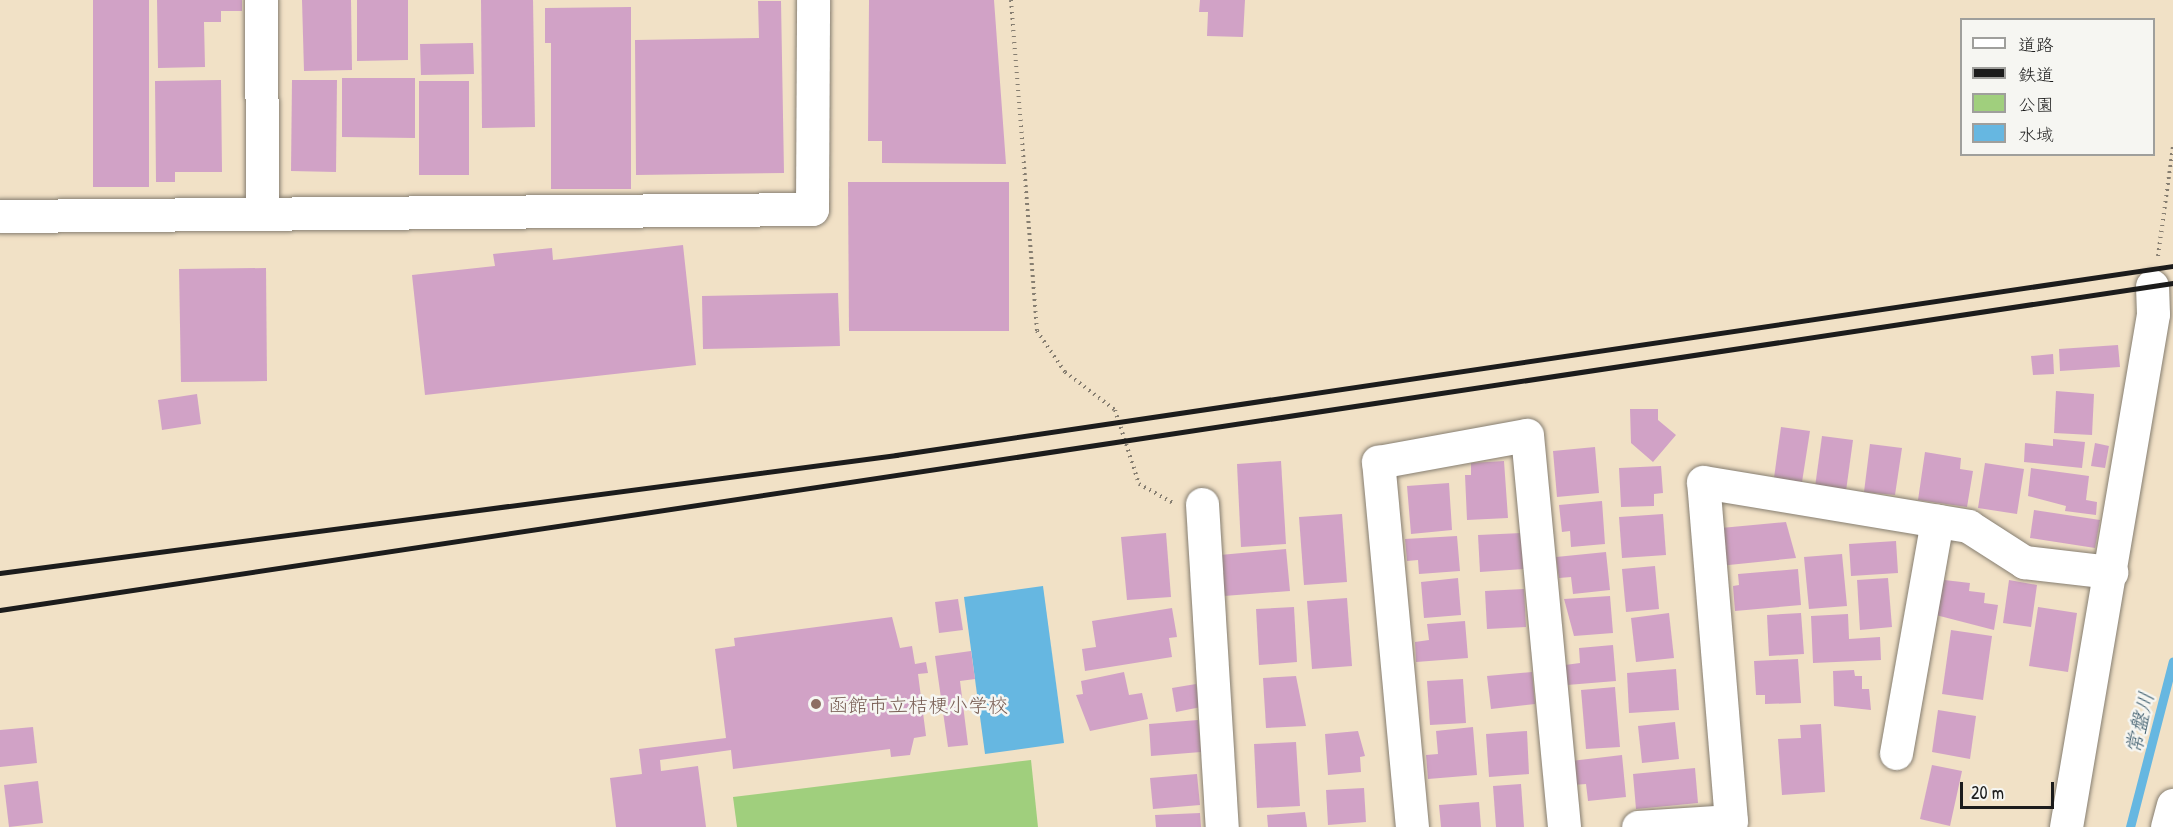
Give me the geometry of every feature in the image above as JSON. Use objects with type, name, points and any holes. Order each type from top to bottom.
[{"type":"street","points":[[261,0],[262,213]]},
{"type":"street","points":[[0,216],[812,209],[813,0]]},
{"type":"street","points":[[2066,827],[2153,314],[2152,286]]},
{"type":"street","points":[[1412,827],[1378,462],[1527,435],[1564,827]]},
{"type":"street","points":[[1649,826],[1731,821],[1703,482],[1968,525],[2024,562],[2111,572]]},
{"type":"street","points":[[1202,504],[1222,827]]},
{"type":"street","points":[[1896,753],[1937,521]]},
{"type":"street","points":[[2167,827],[2173,804]]},
{"type":"path","points":[[1011,0],[1037,331],[1065,372],[1115,410],[1139,484],[1178,505],[1202,504]]},
{"type":"path","points":[[2152,286],[2173,147]]},
{"type":"green space","points":[[1031,760],[1038,827],[737,827],[733,797]]},
{"type":"water","points":[[1043,586],[1064,743],[985,754],[964,597]]},
{"type":"building","points":[[93,0],[149,0],[149,187],[93,187]]},
{"type":"building","points":[[157,0],[242,0],[242,11],[221,11],[221,22],[204,22],[205,67],[158,68]]},
{"type":"building","points":[[302,0],[351,0],[352,70],[304,71]]},
{"type":"building","points":[[357,0],[408,0],[408,60],[357,61]]},
{"type":"building","points":[[481,0],[533,0],[535,127],[482,128]]},
{"type":"building","points":[[869,0],[994,0],[1006,164],[882,163],[882,141],[868,141]]},
{"type":"building","points":[[1200,0],[1245,0],[1243,37],[1207,36],[1208,12],[1199,12]]},
{"type":"building","points":[[758,1],[781,1],[784,173],[636,175],[635,40],[759,38]]},
{"type":"building","points":[[631,7],[631,189],[551,189],[551,43],[545,43],[545,8]]},
{"type":"building","points":[[473,43],[474,74],[421,75],[420,44]]},
{"type":"building","points":[[342,78],[415,78],[415,138],[342,137]]},
{"type":"building","points":[[221,80],[222,172],[175,172],[175,182],[156,182],[155,81]]},
{"type":"building","points":[[292,80],[337,80],[336,172],[291,171]]},
{"type":"building","points":[[419,81],[469,81],[469,175],[419,175]]},
{"type":"building","points":[[848,182],[1009,182],[1009,331],[849,331]]},
{"type":"building","points":[[683,245],[696,365],[425,395],[412,275],[495,266],[493,254],[552,248],[553,260]]},
{"type":"building","points":[[266,268],[267,381],[181,382],[179,269]]},
{"type":"building","points":[[838,293],[840,346],[703,349],[702,296]]},
{"type":"building","points":[[2118,345],[2120,367],[2060,371],[2059,349]]},
{"type":"building","points":[[2053,354],[2054,374],[2033,375],[2031,356]]},
{"type":"building","points":[[2056,391],[2094,394],[2092,435],[2054,433]]},
{"type":"building","points":[[197,394],[201,424],[162,430],[158,400]]},
{"type":"building","points":[[1630,409],[1658,409],[1658,420],[1676,435],[1653,462],[1631,443]]},
{"type":"building","points":[[1781,427],[1810,431],[1802,482],[1774,478]]},
{"type":"building","points":[[1822,436],[1853,440],[1846,491],[1815,487]]},
{"type":"building","points":[[2053,439],[2085,442],[2082,468],[2024,462],[2025,443],[2053,446]]},
{"type":"building","points":[[2095,443],[2109,446],[2105,468],[2091,466]]},
{"type":"building","points":[[1870,444],[1902,448],[1895,495],[1864,492]]},
{"type":"building","points":[[1595,447],[1599,493],[1557,497],[1553,451]]},
{"type":"building","points":[[1925,452],[1961,458],[1960,469],[1973,471],[1967,507],[1918,500]]},
{"type":"building","points":[[1281,461],[1286,544],[1241,547],[1237,464]]},
{"type":"building","points":[[1504,461],[1508,518],[1467,520],[1465,475],[1471,475],[1471,463]]},
{"type":"building","points":[[1985,463],[2024,469],[2017,514],[1978,508]]},
{"type":"building","points":[[1661,466],[1663,493],[1654,494],[1654,506],[1621,507],[1619,468]]},
{"type":"building","points":[[2031,468],[2089,476],[2086,500],[2097,502],[2096,515],[2065,511],[2066,506],[2028,496]]},
{"type":"building","points":[[1449,483],[1452,530],[1411,534],[1407,486]]},
{"type":"building","points":[[1602,501],[1605,544],[1571,547],[1570,531],[1562,532],[1559,505]]},
{"type":"building","points":[[2034,510],[2100,520],[2095,548],[2030,538]]},
{"type":"building","points":[[1342,514],[1347,582],[1304,585],[1299,517]]},
{"type":"building","points":[[1663,514],[1666,555],[1622,558],[1619,517]]},
{"type":"building","points":[[1786,522],[1796,558],[1719,566],[1721,528]]},
{"type":"building","points":[[1166,533],[1171,597],[1127,600],[1121,537]]},
{"type":"building","points":[[1522,533],[1524,569],[1480,572],[1478,535]]},
{"type":"building","points":[[1457,536],[1460,571],[1419,574],[1418,560],[1407,561],[1405,539]]},
{"type":"building","points":[[1896,541],[1898,573],[1851,576],[1849,544]]},
{"type":"building","points":[[1286,549],[1290,591],[1224,596],[1220,555]]},
{"type":"building","points":[[1606,552],[1610,590],[1573,594],[1571,577],[1559,578],[1556,557]]},
{"type":"building","points":[[1842,554],[1847,606],[1809,609],[1804,557]]},
{"type":"building","points":[[1655,566],[1659,609],[1626,612],[1622,569]]},
{"type":"building","points":[[1798,569],[1801,605],[1735,611],[1733,586],[1739,585],[1738,574]]},
{"type":"building","points":[[1458,578],[1461,615],[1424,618],[1421,582]]},
{"type":"building","points":[[1888,578],[1892,627],[1860,630],[1857,580]]},
{"type":"building","points":[[1936,579],[1970,583],[1969,591],[1985,593],[1984,603],[1998,605],[1994,630],[1932,614]]},
{"type":"building","points":[[2009,580],[2037,585],[2031,627],[2003,623]]},
{"type":"building","points":[[1524,589],[1526,627],[1487,629],[1485,591]]},
{"type":"building","points":[[1610,596],[1613,633],[1574,636],[1564,599]]},
{"type":"building","points":[[1347,598],[1352,666],[1312,669],[1307,601]]},
{"type":"building","points":[[958,599],[963,630],[939,633],[935,602]]},
{"type":"building","points":[[1294,607],[1297,662],[1259,665],[1256,609]]},
{"type":"building","points":[[2038,607],[2077,613],[2068,672],[2029,666]]},
{"type":"building","points":[[1172,608],[1177,637],[1169,638],[1172,657],[1085,671],[1082,649],[1096,647],[1092,621]]},
{"type":"building","points":[[1669,613],[1674,658],[1636,662],[1631,618]]},
{"type":"building","points":[[1801,613],[1804,654],[1769,656],[1767,615]]},
{"type":"building","points":[[1848,614],[1849,639],[1880,637],[1881,660],[1813,663],[1811,616]]},
{"type":"building","points":[[892,617],[900,648],[912,646],[915,664],[926,662],[928,673],[918,674],[926,736],[914,738],[910,755],[891,757],[890,749],[733,769],[731,750],[660,760],[661,771],[698,766],[706,827],[616,827],[610,778],[642,774],[639,749],[726,738],[715,649],[735,646],[734,638]]},
{"type":"building","points":[[1465,621],[1468,658],[1416,662],[1415,642],[1429,640],[1427,624]]},
{"type":"building","points":[[1951,630],[1992,636],[1983,700],[1942,694]]},
{"type":"building","points":[[1613,645],[1616,681],[1567,685],[1565,665],[1580,663],[1579,648]]},
{"type":"building","points":[[971,651],[975,679],[960,681],[968,745],[948,747],[935,656]]},
{"type":"building","points":[[1798,659],[1801,703],[1765,704],[1765,695],[1756,695],[1754,661]]},
{"type":"building","points":[[1676,669],[1679,710],[1629,713],[1627,673]]},
{"type":"building","points":[[1854,670],[1855,676],[1862,676],[1862,689],[1869,689],[1871,710],[1834,706],[1833,671]]},
{"type":"building","points":[[1124,672],[1129,695],[1142,693],[1148,719],[1090,731],[1076,695],[1083,694],[1081,681]]},
{"type":"building","points":[[1532,672],[1535,704],[1491,709],[1487,676]]},
{"type":"building","points":[[1296,676],[1306,726],[1266,728],[1263,678]]},
{"type":"building","points":[[1463,679],[1466,723],[1430,725],[1427,681]]},
{"type":"building","points":[[1196,684],[1201,707],[1176,712],[1172,688]]},
{"type":"building","points":[[1615,687],[1620,747],[1586,749],[1581,690]]},
{"type":"building","points":[[1938,710],[1976,716],[1970,759],[1932,752]]},
{"type":"building","points":[[1198,720],[1201,752],[1151,756],[1149,724]]},
{"type":"building","points":[[1675,722],[1679,759],[1642,763],[1638,726]]},
{"type":"building","points":[[1821,724],[1825,792],[1782,795],[1778,739],[1801,738],[1800,725]]},
{"type":"building","points":[[33,727],[37,763],[0,767],[0,730]]},
{"type":"building","points":[[1473,727],[1477,775],[1428,779],[1426,755],[1438,754],[1436,731]]},
{"type":"building","points":[[1358,731],[1365,756],[1360,757],[1361,772],[1328,775],[1325,734]]},
{"type":"building","points":[[1527,731],[1529,774],[1489,777],[1486,734]]},
{"type":"building","points":[[1296,742],[1300,806],[1257,808],[1254,744]]},
{"type":"building","points":[[1622,755],[1626,797],[1588,801],[1586,784],[1573,785],[1571,761]]},
{"type":"building","points":[[1932,765],[1962,771],[1950,826],[1920,819]]},
{"type":"building","points":[[1695,768],[1698,803],[1636,809],[1633,774]]},
{"type":"building","points":[[1197,774],[1200,805],[1153,809],[1150,778]]},
{"type":"building","points":[[38,781],[43,823],[9,827],[4,785]]},
{"type":"building","points":[[1521,784],[1524,827],[1496,827],[1493,786]]},
{"type":"building","points":[[1364,788],[1366,822],[1328,825],[1326,790]]},
{"type":"building","points":[[1479,802],[1481,827],[1441,827],[1439,805]]},
{"type":"building","points":[[1305,812],[1307,827],[1268,827],[1267,815]]},
{"type":"building","points":[[1200,813],[1201,827],[1156,827],[1155,815]]},
{"type":"waterway","name":"常盤川","points":[[2130,827],[2173,661]]},
{"type":"railway","points":[[0,573],[896,455],[2173,266]]},
{"type":"railway","points":[[0,610],[2173,283]]},
{"type":"place","name":"函館市立桔梗小学校","points":[[816,704]]}]
